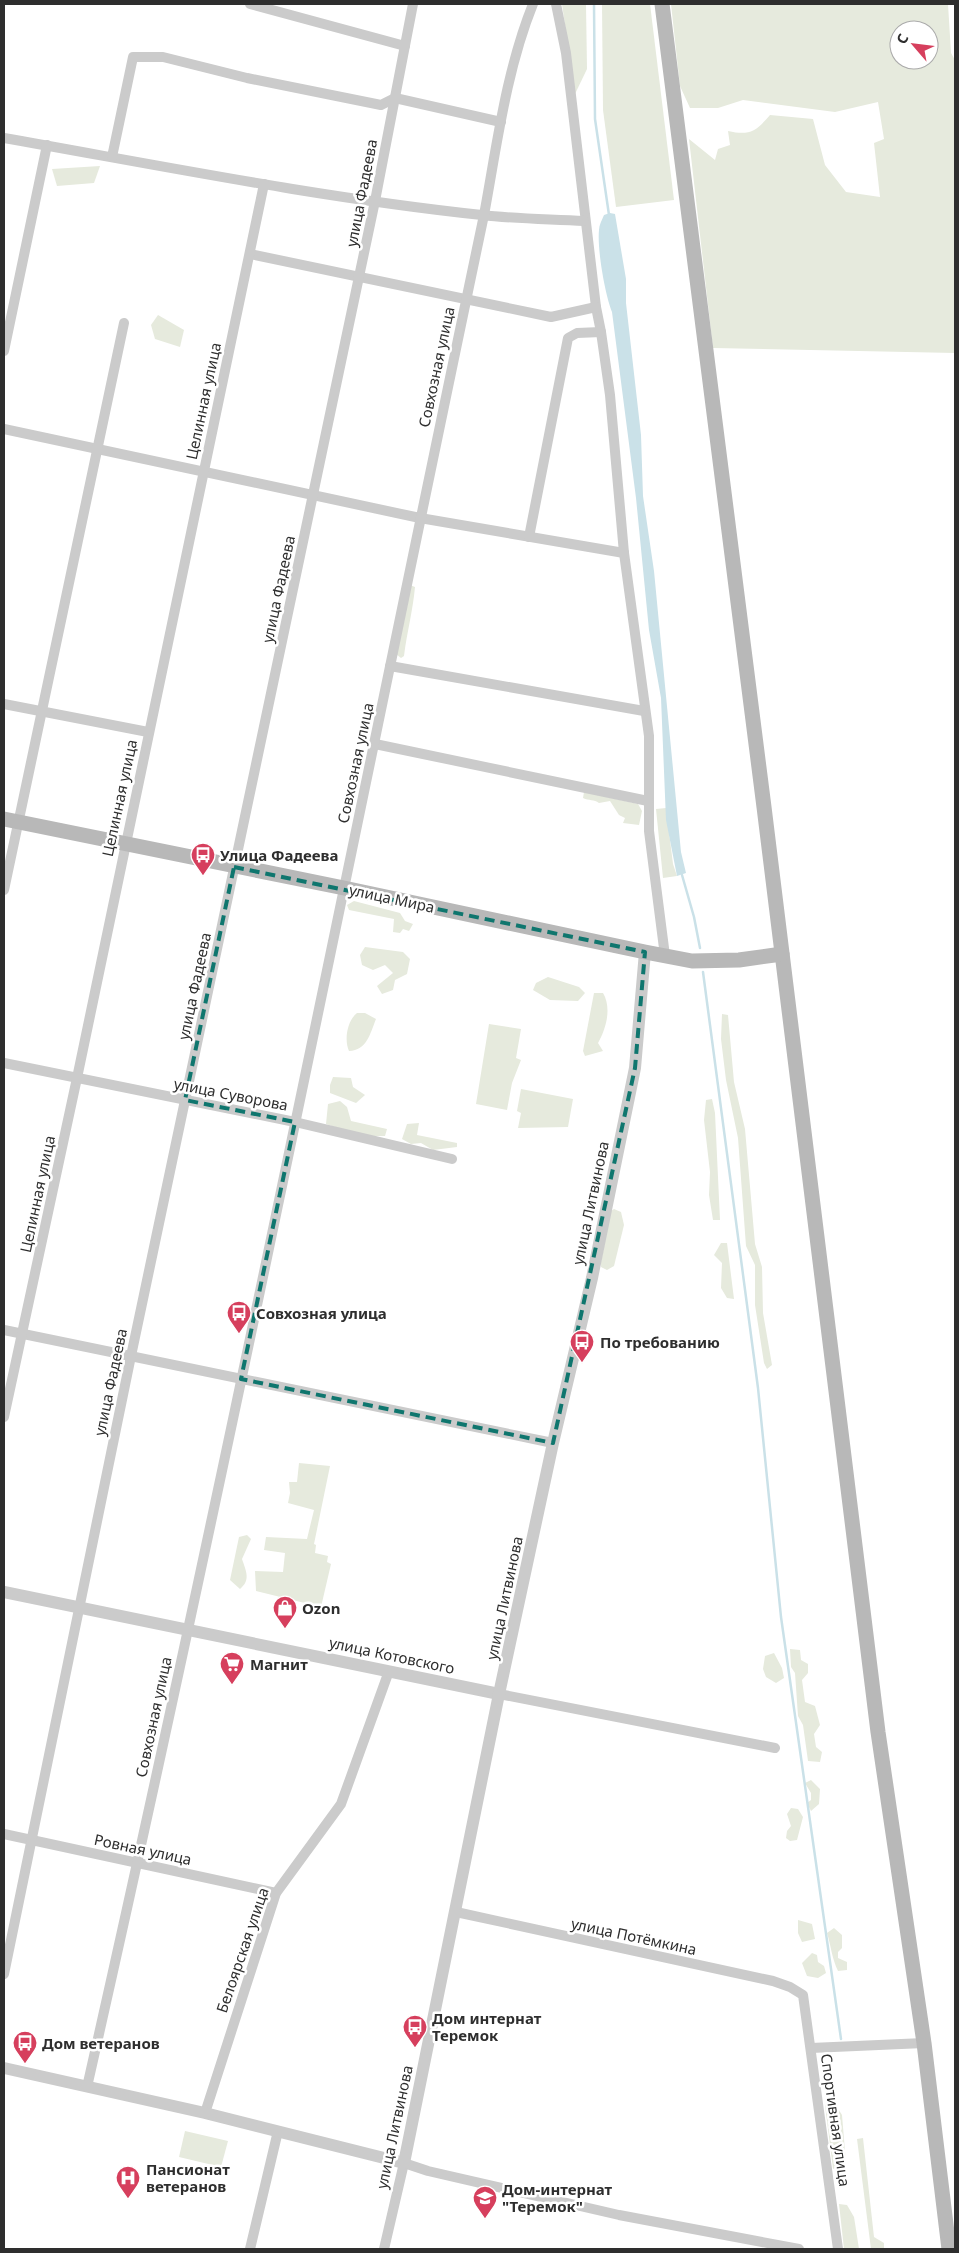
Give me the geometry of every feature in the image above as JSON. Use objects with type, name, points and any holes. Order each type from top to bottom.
[{"type":"main road","points":[[662,4],[878,1732],[924,2043],[948,2249]]},
{"type":"main road","name":"улица Мира","points":[[11,821],[692,961],[740,960],[782,954]]},
{"type":"street","points":[[250,4],[404,46]]},
{"type":"street","name":"улица Фадеева","points":[[4,1974],[131,1356],[314,496],[375,201],[413,4]]},
{"type":"street","name":"Совхозная улица","points":[[88,2087],[138,1863],[186,1630],[296,1122],[484,215],[501,122],[522,30],[533,4]]},
{"type":"street","points":[[556,4],[566,54],[584,221],[610,395],[624,553],[648,736],[649,831],[665,956]]},
{"type":"street","points":[[112,157],[133,57],[163,57],[247,78],[381,105],[394,98],[501,122]]},
{"type":"street","points":[[4,138],[264,184],[375,201],[484,215],[584,221]]},
{"type":"street","points":[[4,351],[47,145]]},
{"type":"street","name":"Целинная улица","points":[[4,1417],[264,184]]},
{"type":"street","points":[[250,254],[551,317],[596,307]]},
{"type":"street","points":[[4,890],[11,821],[41,711],[124,323]]},
{"type":"street","points":[[529,537],[568,338],[577,333],[602,332]]},
{"type":"street","points":[[4,429],[420,518],[624,553]]},
{"type":"street","points":[[390,666],[644,711]]},
{"type":"street","points":[[4,704],[148,732]]},
{"type":"street","points":[[375,744],[648,801]]},
{"type":"street","name":"улица Литвинова","points":[[384,2249],[404,2163],[499,1694],[553,1443],[592,1278],[635,1068],[645,952]]},
{"type":"street","name":"улица Суворова","points":[[4,1063],[296,1122],[452,1159]]},
{"type":"street","points":[[4,1330],[553,1443]]},
{"type":"street","name":"улица Котовского","points":[[4,1592],[499,1694],[775,1748]]},
{"type":"street","name":"Белоярская улица","points":[[205,2113],[276,1893],[341,1804],[389,1671]]},
{"type":"street","name":"Ровная улица","points":[[4,1834],[276,1893]]},
{"type":"street","name":"улица Потёмкина","points":[[456,1912],[773,1981],[790,1987],[803,1995]]},
{"type":"street","name":"Спортивная улица","points":[[803,1995],[838,2249]]},
{"type":"street","points":[[811,2048],[924,2043]]},
{"type":"street","points":[[4,2068],[205,2113],[404,2163],[428,2172],[619,2215],[799,2249]]},
{"type":"street","points":[[250,2249],[278,2131]]},
{"type":"highlighted area","points":[[234,867],[645,952],[635,1068],[553,1443],[241,1379],[295,1122],[185,1100]]},
{"type":"shaded area","points":[[562,4],[586,4],[587,69],[575,94]]},
{"type":"shaded area","points":[[602,4],[650,4],[674,200],[616,207],[603,110]]},
{"type":"shaded area","points":[[671,4],[948,4],[951,53],[955,60],[955,353],[713,348],[689,139],[715,160],[718,149],[730,145],[728,131],[742,133],[752,131],[770,115],[813,119],[825,165],[846,192],[880,197],[874,143],[884,139],[878,102],[835,112],[743,100],[718,108],[690,108],[680,86]]},
{"type":"shaded area","points":[[100,166],[94,183],[57,186],[52,169]]},
{"type":"shaded area","points":[[158,315],[184,330],[180,347],[155,339],[151,325]]},
{"type":"shaded area","points":[[410,585],[415,587],[414,596],[404,656],[401,658],[396,654]]},
{"type":"shaded area","points":[[584,792],[638,804],[642,811],[639,825],[623,823],[625,818],[619,815],[610,801],[599,803],[585,799],[583,798]]},
{"type":"shaded area","points":[[666,808],[673,864],[677,876],[663,878],[656,809]]},
{"type":"shaded area","points":[[354,901],[400,913],[405,921],[413,924],[409,931],[403,929],[400,933],[393,932],[394,919],[349,910],[347,905]]},
{"type":"shaded area","points":[[365,947],[403,952],[410,959],[407,974],[395,980],[393,990],[382,994],[377,986],[393,973],[385,965],[373,970],[362,965],[360,955]]},
{"type":"shaded area","points":[[548,977],[579,987],[585,993],[578,1001],[550,1000],[533,990],[536,983]]},
{"type":"shaded area","points":[[594,993],[603,993],[607,1005],[607,1018],[598,1043],[603,1051],[585,1056],[583,1051]]},
{"type":"shaded area","points":[[357,1013],[365,1013],[376,1019],[370,1035],[364,1044],[360,1048],[349,1051],[347,1047],[347,1031]]},
{"type":"shaded area","points":[[722,1014],[728,1015],[734,1082],[745,1129],[755,1244],[762,1267],[763,1313],[772,1365],[767,1369],[764,1363],[755,1305],[755,1265],[746,1246],[738,1138],[726,1080],[721,1039]]},
{"type":"shaded area","points":[[489,1024],[521,1029],[516,1058],[521,1060],[512,1083],[507,1110],[476,1104]]},
{"type":"shaded area","points":[[333,1077],[351,1078],[353,1087],[365,1095],[356,1103],[330,1093]]},
{"type":"shaded area","points":[[521,1089],[573,1099],[568,1127],[518,1128],[521,1113],[517,1111]]},
{"type":"shaded area","points":[[712,1099],[715,1113],[720,1220],[713,1220],[709,1195],[710,1172],[704,1120],[706,1100]]},
{"type":"shaded area","points":[[340,1101],[347,1107],[351,1121],[387,1129],[385,1136],[362,1136],[326,1124],[328,1104]]},
{"type":"shaded area","points":[[419,1123],[417,1135],[457,1143],[457,1147],[433,1150],[421,1143],[411,1144],[402,1139],[407,1124]]},
{"type":"shaded area","points":[[614,1209],[621,1212],[624,1225],[614,1266],[607,1270],[601,1267],[601,1262],[611,1211]]},
{"type":"shaded area","points":[[721,1243],[727,1243],[734,1299],[727,1298],[721,1288],[722,1263],[714,1255]]},
{"type":"shaded area","points":[[299,1463],[330,1466],[314,1544],[316,1545],[315,1553],[328,1556],[327,1562],[331,1564],[321,1607],[256,1591],[255,1571],[283,1572],[285,1553],[264,1550],[266,1537],[307,1539],[314,1510],[288,1503],[290,1493],[289,1482],[297,1482]]},
{"type":"shaded area","points":[[247,1535],[251,1539],[242,1559],[247,1579],[240,1589],[230,1580],[239,1537]]},
{"type":"shaded area","points":[[790,1649],[800,1650],[801,1660],[808,1664],[808,1673],[802,1680],[805,1702],[815,1706],[820,1725],[814,1734],[816,1747],[822,1752],[820,1762],[808,1761],[803,1725],[798,1716],[795,1673],[791,1667]]},
{"type":"shaded area","points":[[774,1653],[782,1668],[784,1678],[776,1683],[766,1677],[763,1669],[765,1656]]},
{"type":"shaded area","points":[[811,1780],[820,1789],[819,1804],[811,1811],[807,1803],[811,1800],[811,1793],[805,1783]]},
{"type":"shaded area","points":[[791,1808],[798,1809],[803,1817],[797,1840],[790,1841],[786,1838],[787,1831],[791,1826],[787,1814]]},
{"type":"shaded area","points":[[798,1920],[812,1924],[815,1939],[802,1942],[798,1933]]},
{"type":"shaded area","points":[[834,1928],[842,1935],[842,1948],[838,1952],[838,1958],[847,1962],[847,1970],[838,1971],[834,1962],[827,1933]]},
{"type":"shaded area","points":[[812,1953],[817,1955],[818,1962],[824,1966],[826,1973],[818,1978],[807,1976],[802,1963]]},
{"type":"shaded area","points":[[835,2104],[842,2115],[846,2163],[833,2169],[825,2105]]},
{"type":"shaded area","points":[[185,2131],[228,2141],[221,2167],[179,2157]]},
{"type":"shaded area","points":[[863,2138],[874,2237],[884,2243],[884,2249],[871,2249],[857,2139]]},
{"type":"shaded area","points":[[839,2204],[847,2205],[854,2217],[859,2249],[844,2249]]},
{"type":"water","points":[[615,214],[626,279],[626,303],[641,435],[643,496],[654,571],[681,852],[686,873],[677,876],[666,820],[661,698],[649,630],[636,498],[612,312],[600,260],[599,228],[604,215]]},
{"type":"waterway","points":[[594,4],[595,119],[609,215]]},
{"type":"waterway","points":[[682,875],[694,917],[700,948]]},
{"type":"waterway","points":[[703,972],[758,1388],[781,1617],[841,2039]]},
{"type":"place","name":"Улица Фадеева","points":[[203,876]]},
{"type":"place","name":"Совхозная улица","points":[[239,1334]]},
{"type":"place","name":"По требованию","points":[[582,1363]]},
{"type":"place","name":"Ozon","points":[[285,1629]]},
{"type":"place","name":"Магнит","points":[[232,1685]]},
{"type":"place","name":"Дом интернат Теремок","points":[[415,2048]]},
{"type":"place","name":"Дом ветеранов","points":[[25,2064]]},
{"type":"place","name":"Пансионат ветеранов","points":[[128,2199]]},
{"type":"place","name":"Дом-интернат \"Теремок\"","points":[[485,2219]]}]
